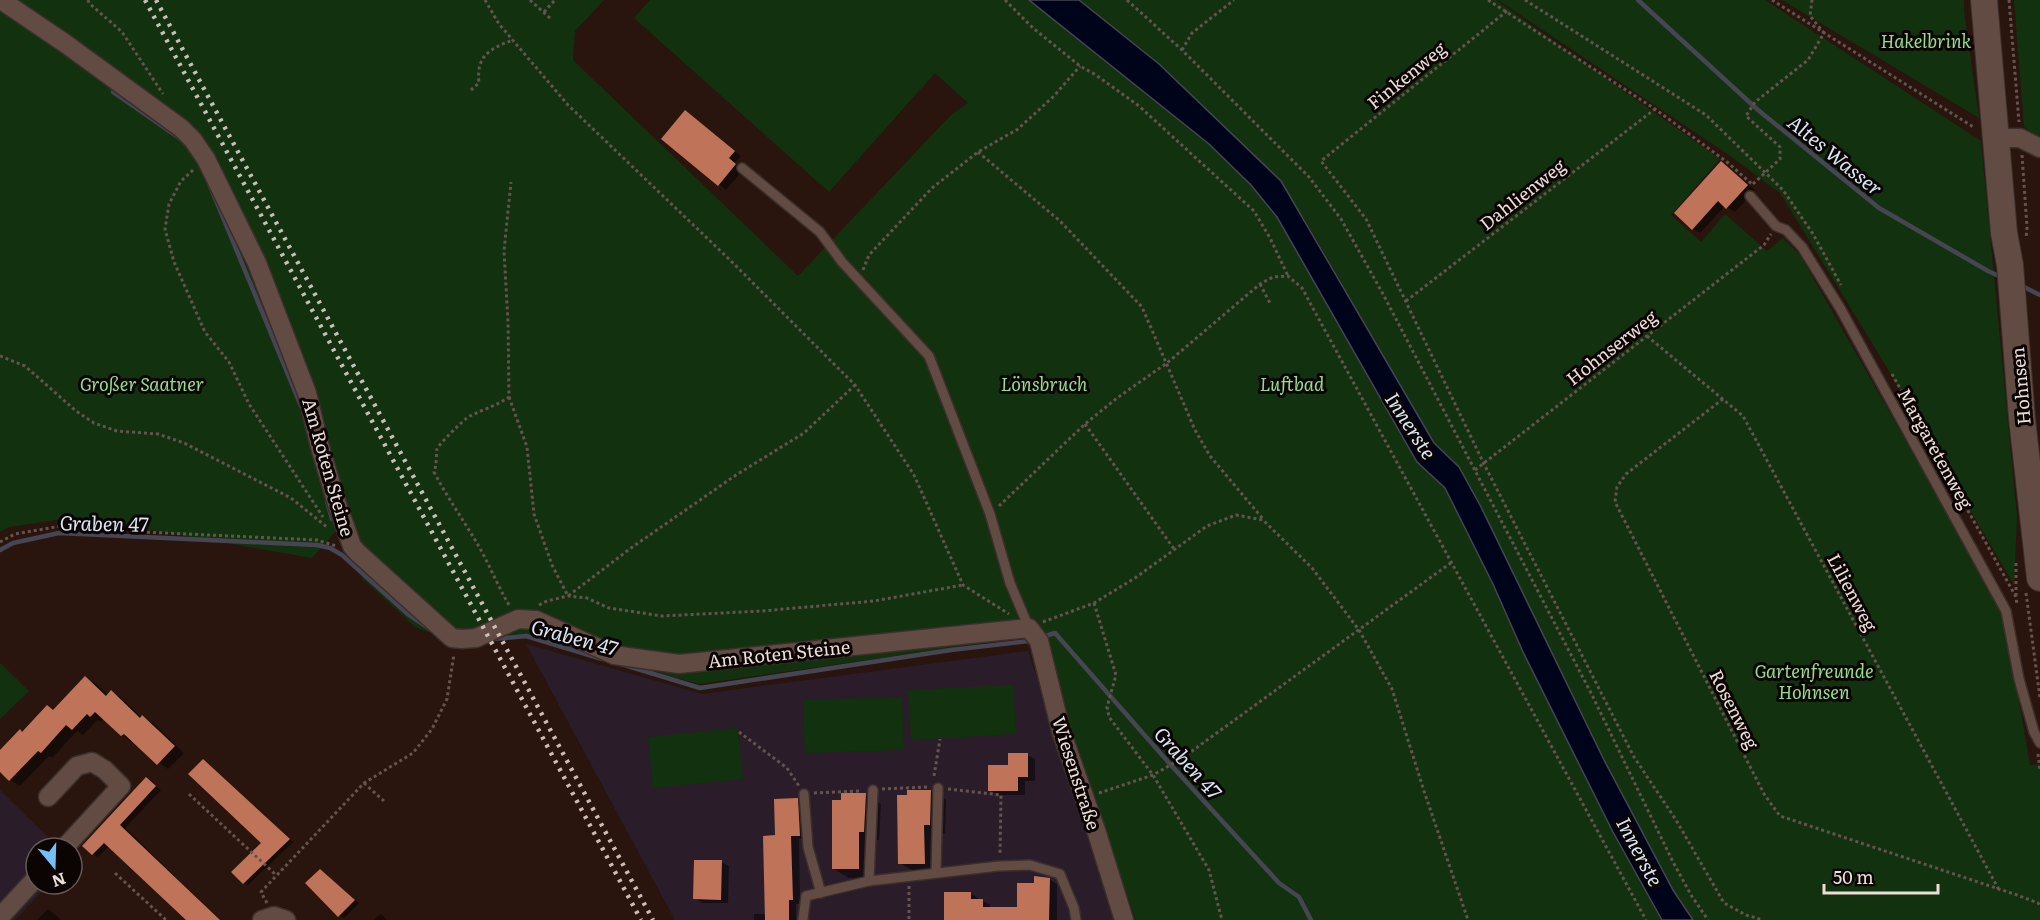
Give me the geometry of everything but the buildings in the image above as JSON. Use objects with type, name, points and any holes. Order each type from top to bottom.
[{"type":"main road","name":"Hohnsen","points":[[1984,0],[2008,138]]},
{"type":"main road","name":"Hohnsen","points":[[1999,0],[2008,138],[2004,233],[2017,257],[2013,300],[2032,580]]},
{"type":"street","name":"Am Roten Steine","points":[[1,0],[66,44],[181,128],[194,141],[206,159],[257,263],[308,393],[320,447],[337,504],[355,549],[452,638],[476,638],[518,620],[536,620],[614,655],[680,663],[1029,628]]},
{"type":"street","points":[[2008,138],[2040,148]]},
{"type":"street","name":"Wiesenstraße","points":[[1029,628],[1039,641],[1061,731],[1096,830],[1124,920]]},
{"type":"street","points":[[48,797],[77,766],[92,762],[105,770],[121,786],[75,836]]},
{"type":"street","points":[[0,917],[24,891]]},
{"type":"lane","points":[[742,168],[820,232],[842,262],[929,356],[990,514],[1010,583],[1029,628]]},
{"type":"lane","name":"Margaretenweg","points":[[1750,196],[1776,226],[1786,230],[1809,257],[2006,611],[2019,679],[2034,732],[2040,743]]},
{"type":"lane","points":[[935,787],[936,873]]},
{"type":"lane","points":[[869,880],[873,790]]},
{"type":"lane","points":[[804,794],[808,847],[821,893]]},
{"type":"lane","points":[[803,919],[806,896],[869,880],[999,866],[1030,865],[1060,874],[1074,908],[1076,920]]},
{"type":"path","points":[[88,0],[122,32],[167,99]]},
{"type":"path","points":[[485,0],[499,24],[568,105],[731,261],[855,385],[914,475],[963,585],[1029,628],[1094,603],[1135,578],[1207,526],[1236,515],[1263,520]]},
{"type":"path","points":[[530,0],[551,19]]},
{"type":"path","points":[[544,12],[555,0]]},
{"type":"path","points":[[1005,0],[1034,28],[1080,66],[1139,106],[1254,210],[1288,276],[1302,288],[1646,920]]},
{"type":"path","points":[[1127,0],[1182,50],[1309,177],[1341,219],[1383,294],[1591,693],[1672,860],[1708,920]]},
{"type":"path","points":[[1182,50],[1192,33],[1234,0]]},
{"type":"path","points":[[1488,0],[1655,109],[1753,184]]},
{"type":"path","points":[[1525,0],[1706,115],[1783,190],[1804,220],[1846,294]]},
{"type":"path","points":[[1772,0],[1987,135],[2008,138]]},
{"type":"path","points":[[1812,0],[1810,16],[1824,33]]},
{"type":"path","points":[[2009,0],[2008,138],[2027,227],[2017,257]]},
{"type":"path","name":"Finkenweg","points":[[1406,302],[1366,219],[1321,161],[1507,11]]},
{"type":"path","points":[[1750,196],[1753,184],[1780,159],[1780,147],[1746,116],[1748,110],[1808,60],[1824,33]]},
{"type":"path","points":[[471,90],[478,83],[478,71],[482,58],[496,46],[513,40]]},
{"type":"path","points":[[860,280],[869,255],[898,221],[932,188],[978,152],[1018,129],[1054,96],[1080,66]]},
{"type":"path","name":"Dahlienweg","points":[[1406,302],[1655,109]]},
{"type":"path","points":[[978,152],[1060,221],[1142,307],[1195,430],[1210,456],[1263,520],[1312,568],[1359,630],[1392,689],[1468,920]]},
{"type":"path","points":[[206,159],[181,181],[169,204],[165,229],[174,262],[205,332],[229,362],[249,404],[327,523],[355,549]]},
{"type":"path","points":[[511,182],[504,251],[509,397],[526,447],[534,514],[552,565],[568,596]]},
{"type":"path","name":"Hohnserweg","points":[[1475,470],[1764,245]]},
{"type":"path","points":[[990,514],[1085,424],[1117,398],[1167,363],[1260,284],[1273,277],[1288,276]]},
{"type":"path","points":[[1260,284],[1271,305]]},
{"type":"path","points":[[1406,302],[1484,464],[1634,757],[1676,820],[1725,903],[1746,915],[1763,920]]},
{"type":"path","name":"Lilienweg","points":[[1647,336],[1743,416],[1999,890]]},
{"type":"path","points":[[0,356],[25,366],[76,411],[94,423],[117,431],[158,434],[184,443],[291,498],[332,532]]},
{"type":"path","points":[[1891,373],[2016,597],[2018,608]]},
{"type":"path","points":[[568,596],[631,548],[736,475],[804,433],[855,385]]},
{"type":"path","points":[[509,397],[497,406],[468,417],[441,441],[437,450],[438,460],[434,472],[484,556],[495,582],[518,620],[547,601],[568,596],[587,598],[609,608],[662,616],[762,611],[874,601],[963,585]]},
{"type":"path","name":"Rosenweg","points":[[1723,399],[1626,474],[1617,487],[1615,502],[1764,794],[1780,816],[2039,904]]},
{"type":"path","points":[[1085,424],[1174,549]]},
{"type":"path","points":[[0,542],[15,534],[61,526],[317,540],[355,549]]},
{"type":"path","points":[[1106,792],[1153,775],[1180,759],[1452,562]]},
{"type":"path","points":[[2032,580],[2040,698]]},
{"type":"path","points":[[1094,603],[1116,675],[1107,707],[1109,717],[1153,775],[1209,870],[1222,920]]},
{"type":"path","points":[[274,918],[261,892],[364,783],[413,753],[432,729],[447,699],[455,648]]},
{"type":"path","points":[[739,732],[787,768],[804,794],[935,787],[1001,795],[999,866]]},
{"type":"path","points":[[2034,732],[2040,770]]},
{"type":"path","points":[[935,787],[940,739]]},
{"type":"path","points":[[364,783],[384,801]]},
{"type":"path","points":[[189,794],[276,875]]},
{"type":"path","points":[[115,873],[166,920]]},
{"type":"path","points":[[909,875],[909,920]]},
{"type":"shaded area","points":[[526,644],[702,694],[1028,651],[1119,920],[675,920]]},
{"type":"shaded area","points":[[0,790],[47,836],[24,836],[24,896],[38,896],[15,920],[0,920]]},
{"type":"green space","name":"Lönsbruch","points":[[0,0],[604,0],[575,31],[573,60],[798,276],[951,115],[968,103],[935,73],[829,192],[634,18],[650,0],[1029,0],[1209,144],[1251,185],[1277,217],[1417,462],[1445,488],[1493,584],[1523,652],[1613,832],[1662,920],[1136,920],[1071,743],[1043,635],[699,684],[532,639],[510,638],[461,644],[415,627],[363,579],[341,525],[312,558],[122,525],[63,519],[9,527],[0,532]]},
{"type":"green space","name":"Gartenfreunde Hohnsen","points":[[1079,0],[1496,0],[1720,159],[1671,215],[1701,242],[1725,214],[1767,251],[1783,238],[1800,255],[1992,592],[2006,626],[2030,765],[2040,764],[2040,920],[1693,920],[1673,890],[1604,760],[1481,507],[1459,467],[1434,443],[1304,218],[1208,112],[1159,64]]},
{"type":"green space","points":[[1498,0],[1765,0],[1981,141],[2017,517],[2014,585],[1880,356],[1780,193],[1729,155]]},
{"type":"green space","name":"Hakelbrink","points":[[1782,0],[1964,0],[1979,118]]},
{"type":"green space","points":[[2014,0],[2040,0],[2040,137],[2024,127]]},
{"type":"green space","points":[[0,663],[29,691],[0,719]]},
{"type":"green space","points":[[1013,685],[1016,734],[911,740],[908,690]]},
{"type":"green space","points":[[902,697],[904,750],[805,753],[803,700]]},
{"type":"green space","points":[[738,728],[743,779],[653,788],[648,737]]},
{"type":"water","name":"Innerste","points":[[1029,0],[1079,0],[1159,64],[1281,181],[1434,443],[1459,467],[1481,507],[1604,760],[1673,890],[1693,920],[1662,920],[1613,832],[1523,652],[1493,584],[1445,488],[1417,462],[1277,217],[1251,185],[1209,144]]},
{"type":"waterway","name":"Altes Wasser","points":[[1638,0],[1758,110],[1879,208],[2001,277]]},
{"type":"waterway","points":[[113,92],[182,140]]},
{"type":"waterway","points":[[210,186],[301,406]]},
{"type":"waterway","name":"Altes Wasser","points":[[2020,285],[2040,295]]},
{"type":"waterway","points":[[327,501],[332,519]]},
{"type":"waterway","name":"Graben 47","points":[[0,550],[13,543],[59,533],[317,545],[330,548],[342,555],[409,615],[437,634]]},
{"type":"waterway","name":"Graben 47","points":[[1042,637],[1055,633],[1169,763],[1279,883],[1299,897],[1311,920]]},
{"type":"waterway","name":"Graben 47","points":[[493,639],[526,636],[602,659]]},
{"type":"waterway","name":"Graben 47","points":[[621,664],[700,688],[951,650],[1029,641]]},
{"type":"railway","points":[[145,0],[641,920]]},
{"type":"railway","points":[[156,0],[653,920]]},
{"type":"park label","name":"Großer Saatner","points":[[142,383]]},
{"type":"park label","name":"Luftbad","points":[[1292,383]]}]
